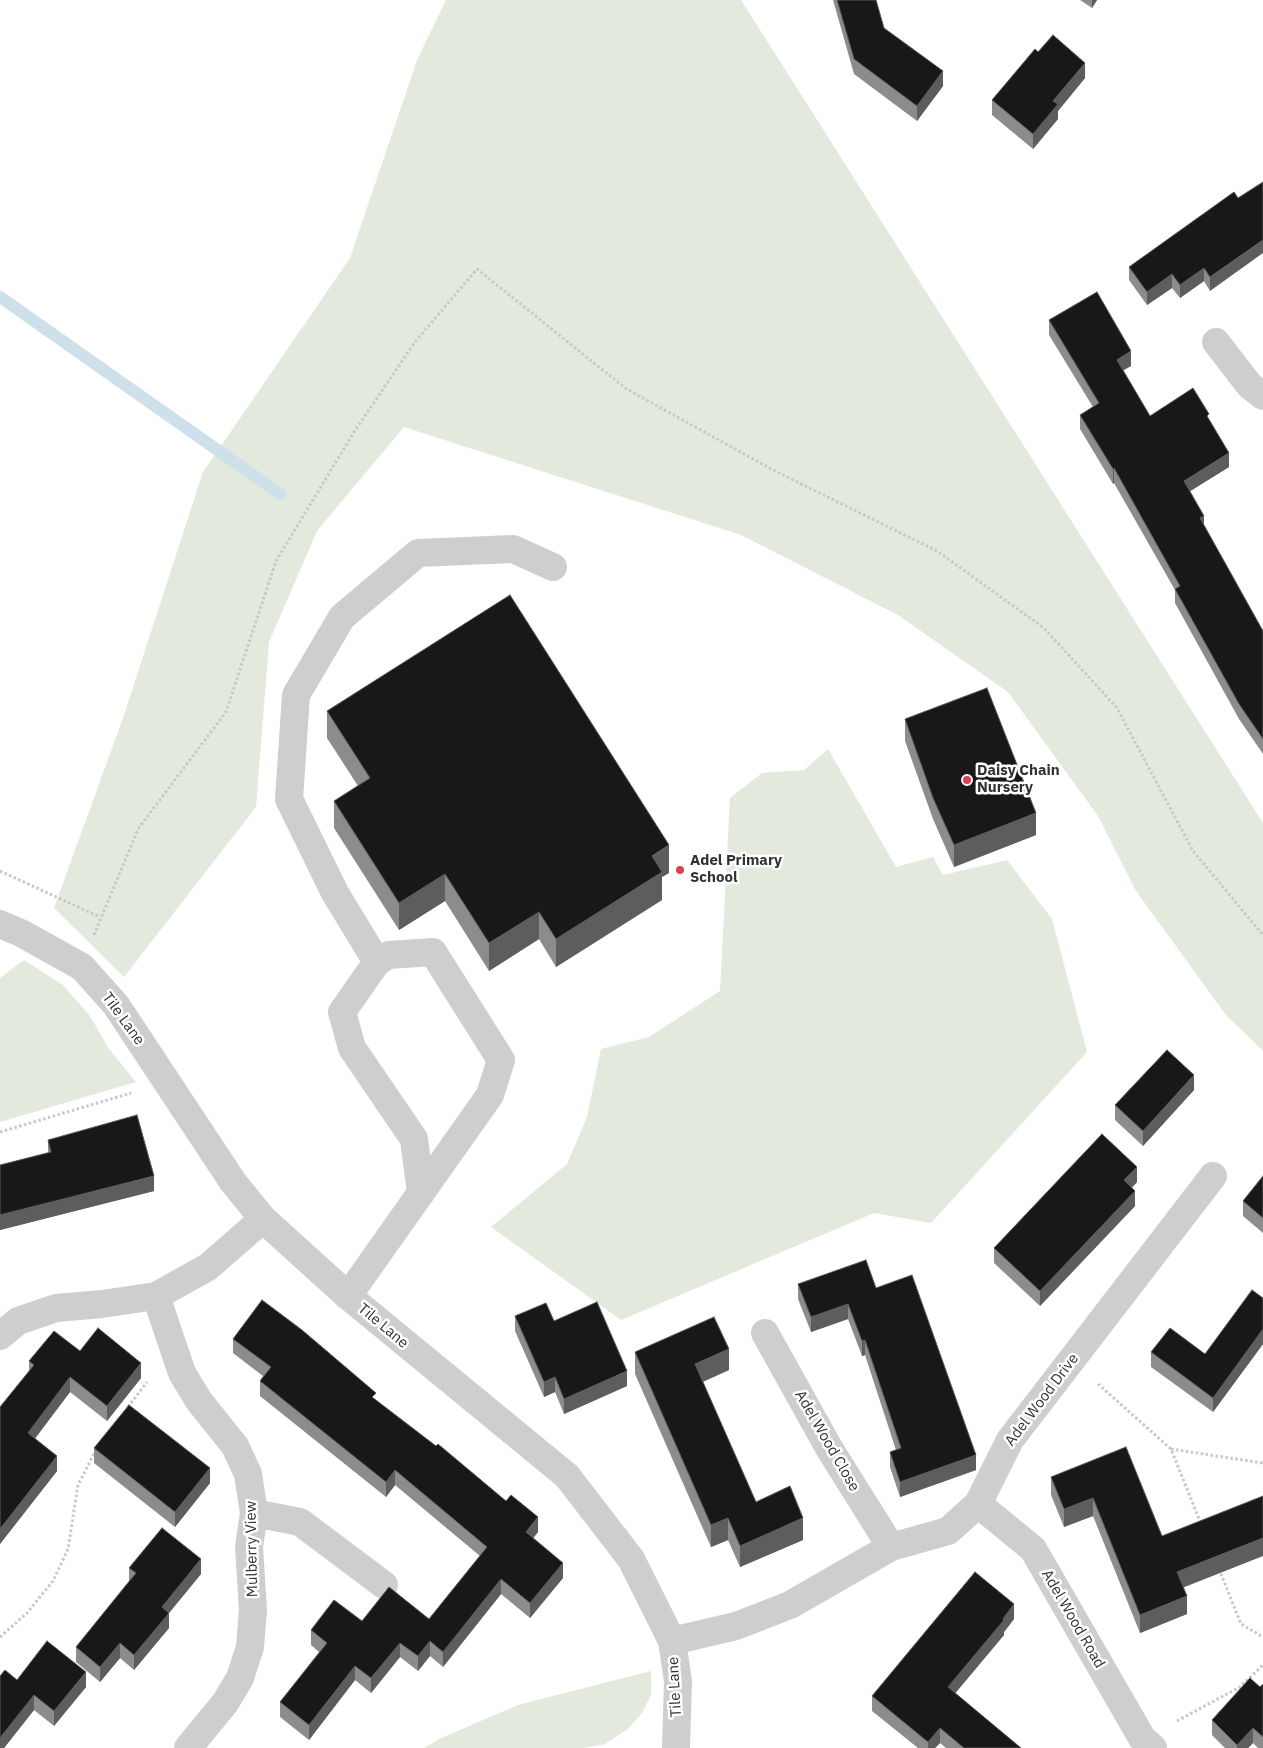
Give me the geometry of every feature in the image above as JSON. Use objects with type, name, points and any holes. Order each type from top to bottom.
[{"type":"street","points":[[1216,342],[1250,386],[1263,396]]},
{"type":"street","points":[[376,962],[336,893],[289,799],[296,695],[342,617],[418,553],[513,549],[553,567]]},
{"type":"street","name":"Tile Lane","points":[[11,928],[82,967],[116,1006],[233,1182],[263,1219],[348,1296],[567,1476],[631,1559],[672,1641],[678,1681],[676,1748]]},
{"type":"street","points":[[348,1296],[421,1193],[490,1095],[501,1060],[433,952],[389,955],[376,962],[342,1012],[352,1048],[414,1139],[421,1193]]},
{"type":"street","name":"Adel Wood Drive","points":[[672,1641],[736,1626],[790,1605],[891,1548],[948,1530],[978,1504],[1010,1440],[1213,1176]]},
{"type":"street","points":[[0,1336],[18,1321],[56,1308],[102,1304],[156,1296],[208,1267],[263,1219]]},
{"type":"street","name":"Mulberry View","points":[[156,1296],[182,1373],[194,1394],[235,1446],[248,1474],[254,1513],[249,1546],[253,1610],[250,1647],[240,1678],[225,1703],[188,1748]]},
{"type":"street","name":"Adel Wood Close","points":[[765,1334],[829,1448],[891,1548]]},
{"type":"street","name":"Adel Wood Road","points":[[978,1504],[1033,1549],[1147,1743]]},
{"type":"street","points":[[254,1513],[300,1522],[384,1585]]},
{"type":"path","points":[[82,967],[100,917],[138,829],[226,712],[276,560],[354,432],[410,351],[477,269],[626,388],[771,469],[937,551],[1044,628],[1117,708],[1193,851],[1263,935]]},
{"type":"path","points":[[0,871],[100,917]]},
{"type":"path","points":[[0,1132],[168,1082]]},
{"type":"path","points":[[127,1408],[173,1348]]},
{"type":"path","points":[[1072,1360],[1171,1449],[1204,1532]]},
{"type":"path","points":[[0,1637],[27,1613],[53,1581],[68,1549],[78,1485],[99,1445]]},
{"type":"path","points":[[1171,1449],[1263,1463]]},
{"type":"path","points":[[1216,1560],[1242,1624],[1263,1637]]},
{"type":"path","points":[[1147,1743],[1240,1687],[1263,1664]]},
{"type":"shaded area","points":[[446,0],[741,0],[1263,823],[1263,1051],[1226,1015],[1136,891],[1098,816],[1008,692],[898,615],[741,535],[404,427],[317,531],[269,642],[256,807],[124,977],[54,908],[123,718],[203,472],[350,258],[417,60]]},
{"type":"shaded area","points":[[828,749],[896,867],[933,857],[943,875],[1007,860],[1052,919],[1087,1052],[931,1223],[874,1213],[621,1320],[491,1227],[567,1164],[587,1117],[601,1049],[649,1037],[720,991],[730,798],[762,773],[804,770]]},
{"type":"shaded area","points":[[24,960],[63,985],[90,1016],[109,1049],[136,1082],[0,1122],[0,978]]},
{"type":"shaded area","points":[[651,1671],[651,1695],[642,1713],[628,1729],[605,1744],[584,1748],[424,1748],[439,1739],[518,1705]]},
{"type":"building","points":[[837,0],[876,0],[884,28],[943,71],[917,106],[854,59]]},
{"type":"building","points":[[1053,35],[1085,63],[1053,101],[1058,104],[1033,134],[992,100],[1035,49],[1038,52]]},
{"type":"building","points":[[1263,182],[1263,240],[1210,277],[1204,268],[1180,285],[1172,274],[1147,292],[1129,267],[1234,192],[1238,198]]},
{"type":"building","points":[[1097,292],[1131,351],[1117,360],[1150,416],[1193,388],[1229,453],[1184,481],[1204,516],[1200,518],[1263,631],[1263,739],[1239,704],[1175,589],[1180,586],[1114,468],[1080,415],[1099,403],[1049,320]]},
{"type":"building","points":[[510,595],[669,845],[652,856],[662,872],[556,939],[539,912],[489,943],[445,874],[399,903],[334,801],[370,778],[327,711]]},
{"type":"building","name":"Daisy Chain Nursery","points":[[987,688],[1036,813],[954,845],[933,798],[905,719]]},
{"type":"building","points":[[1167,1050],[1194,1075],[1143,1131],[1115,1105]]},
{"type":"building","points":[[137,1115],[154,1176],[0,1215],[0,1165],[51,1152],[48,1140]]},
{"type":"building","points":[[1102,1134],[1137,1167],[1124,1180],[1135,1191],[1040,1291],[994,1248]]},
{"type":"building","points":[[1263,1176],[1263,1218],[1243,1201]]},
{"type":"building","points":[[866,1260],[876,1288],[912,1275],[976,1455],[900,1482],[890,1452],[901,1448],[865,1340],[862,1341],[848,1304],[811,1317],[798,1284]]},
{"type":"building","points":[[1252,1290],[1263,1298],[1263,1329],[1213,1398],[1151,1352],[1170,1328],[1205,1354]]},
{"type":"building","points":[[262,1300],[302,1330],[376,1393],[372,1397],[436,1446],[438,1444],[506,1501],[511,1495],[538,1517],[526,1532],[563,1563],[530,1603],[501,1579],[443,1652],[430,1641],[418,1656],[400,1643],[371,1678],[355,1666],[309,1725],[280,1702],[327,1643],[311,1630],[334,1600],[362,1621],[389,1587],[429,1619],[487,1547],[395,1470],[386,1482],[260,1381],[271,1367],[233,1339]]},
{"type":"building","points":[[597,1302],[627,1371],[564,1399],[555,1377],[544,1382],[515,1316],[546,1303],[554,1321]]},
{"type":"building","points":[[714,1317],[729,1349],[695,1364],[756,1502],[790,1486],[803,1518],[740,1546],[728,1518],[711,1525],[635,1352]]},
{"type":"building","points":[[98,1328],[141,1363],[107,1406],[70,1377],[28,1433],[57,1456],[0,1529],[0,1407],[34,1365],[29,1361],[54,1331],[80,1351]]},
{"type":"building","points":[[129,1405],[210,1468],[175,1512],[94,1448]]},
{"type":"building","points":[[1126,1447],[1162,1536],[1263,1496],[1263,1538],[1177,1572],[1187,1596],[1140,1615],[1093,1498],[1064,1509],[1051,1477]]},
{"type":"building","points":[[162,1528],[201,1559],[162,1607],[169,1613],[134,1655],[120,1643],[100,1667],[76,1647],[136,1573],[129,1568]]},
{"type":"building","points":[[975,1572],[1014,1604],[1004,1620],[948,1687],[1021,1748],[964,1748],[940,1728],[928,1742],[872,1696]]},
{"type":"building","points":[[47,1641],[86,1672],[54,1711],[34,1695],[0,1738],[0,1676],[5,1670],[17,1680]]},
{"type":"building","points":[[1250,1678],[1260,1687],[1263,1684],[1263,1737],[1253,1728],[1237,1745],[1212,1720]]},
{"type":"waterway","points":[[0,297],[280,494]]},
{"type":"place","name":"Daisy Chain Nursery","points":[[967,780]]},
{"type":"place","name":"Adel Primary School","points":[[680,870]]}]
